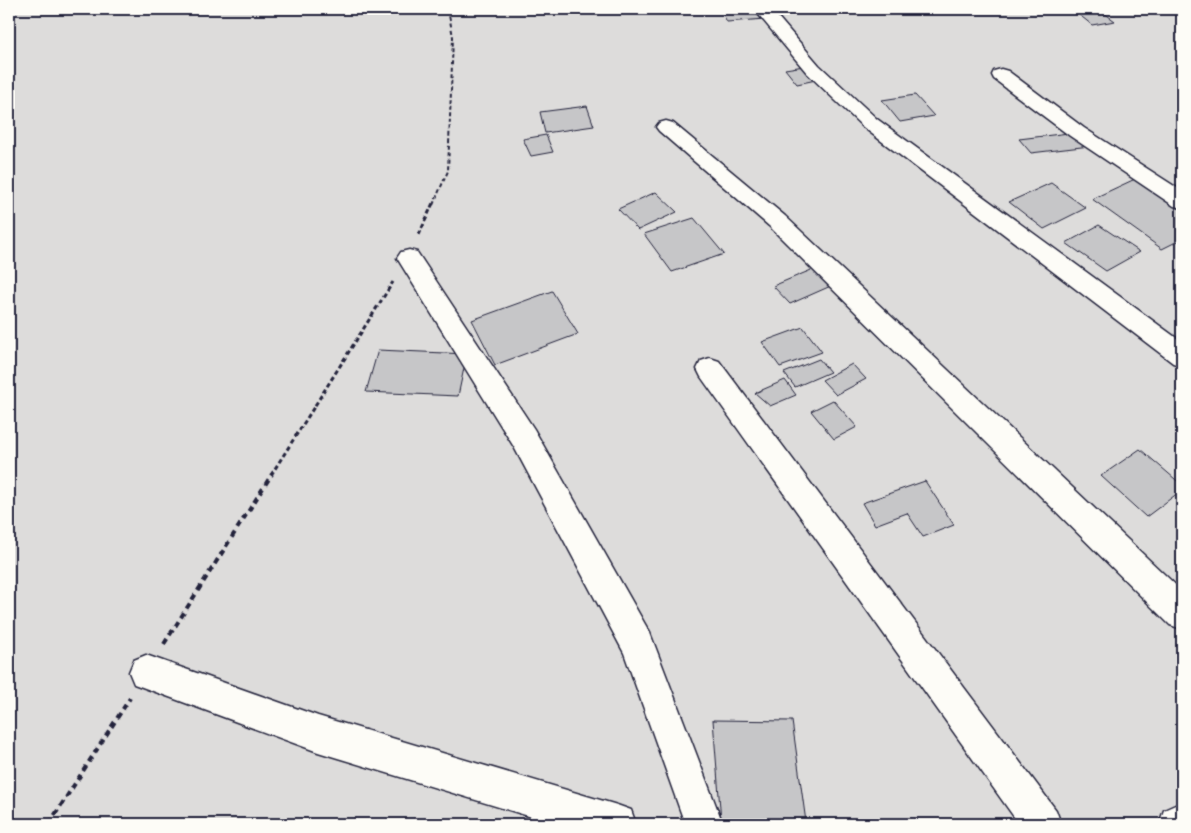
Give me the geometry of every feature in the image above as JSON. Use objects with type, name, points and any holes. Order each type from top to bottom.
[{"type":"street","points":[[762,9],[812,68],[870,123],[1182,356]]},
{"type":"street","points":[[1001,75],[1077,132],[1182,201]]},
{"type":"street","points":[[666,127],[777,221],[1182,613]]},
{"type":"street","points":[[409,258],[524,438],[638,645],[704,824]]},
{"type":"street","points":[[710,369],[1042,824]]},
{"type":"street","points":[[146,672],[318,734],[618,824]]},
{"type":"street","points":[[1178,824],[1182,821]]},
{"type":"path","points":[[50,824],[409,258],[448,171],[453,37],[448,9]]},
{"type":"shaded area","points":[[9,9],[1182,9],[1182,824],[9,824]]},
{"type":"building","points":[[759,9],[765,19],[727,22],[721,10]]},
{"type":"building","points":[[1100,10],[1115,21],[1092,25],[1077,13]]},
{"type":"building","points":[[804,66],[816,80],[797,84],[785,69]]},
{"type":"building","points":[[915,95],[934,116],[900,122],[882,100]]},
{"type":"building","points":[[587,106],[594,126],[545,133],[540,112]]},
{"type":"building","points":[[1077,132],[1090,146],[1031,153],[1019,139]]},
{"type":"building","points":[[546,135],[553,152],[531,156],[523,139]]},
{"type":"building","points":[[1135,179],[1182,210],[1182,239],[1162,249],[1092,199]]},
{"type":"building","points":[[1051,183],[1086,208],[1044,229],[1009,202]]},
{"type":"building","points":[[656,192],[677,212],[638,230],[618,209]]},
{"type":"building","points":[[694,218],[724,254],[672,272],[644,234]]},
{"type":"building","points":[[1099,225],[1140,252],[1106,271],[1066,243]]},
{"type":"building","points":[[816,268],[833,285],[790,304],[773,286]]},
{"type":"building","points":[[552,291],[578,334],[495,365],[472,320]]},
{"type":"building","points":[[803,327],[822,352],[780,367],[762,342]]},
{"type":"building","points":[[378,350],[467,354],[458,396],[366,392]]},
{"type":"building","points":[[819,359],[830,372],[795,387],[784,373]]},
{"type":"building","points":[[852,364],[866,379],[836,395],[822,380]]},
{"type":"building","points":[[785,380],[796,395],[770,406],[755,393]]},
{"type":"building","points":[[833,400],[857,427],[834,439],[811,411]]},
{"type":"building","points":[[1140,449],[1182,485],[1182,490],[1146,517],[1101,476]]},
{"type":"building","points":[[925,481],[954,525],[923,537],[907,513],[875,525],[862,503]]},
{"type":"building","points":[[713,720],[792,721],[806,822],[721,821]]}]
